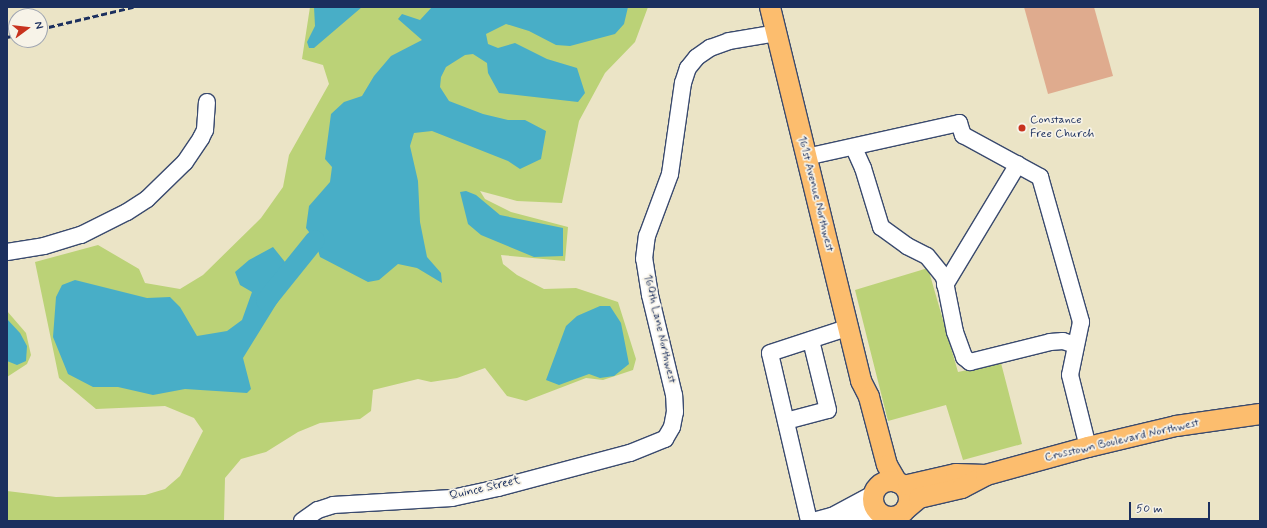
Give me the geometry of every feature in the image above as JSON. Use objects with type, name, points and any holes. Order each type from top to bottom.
[{"type":"main road","name":"161st Avenue Northwest","points":[[770,7],[861,381],[869,397],[887,465],[909,496],[888,509],[874,467],[860,403],[861,381]]},
{"type":"main road","name":"Crosstown Boulevard Northwest","points":[[986,475],[956,474],[916,485],[885,481],[888,509],[919,498],[962,488],[986,475],[1088,447],[1176,426],[1260,414]]},
{"type":"street","name":"160th Lane Northwest","points":[[665,439],[672,427],[675,412],[674,395],[650,295],[644,259],[647,236],[670,174],[679,100],[688,68],[697,57],[710,48],[729,41],[777,33]]},
{"type":"street","points":[[7,252],[44,246],[81,235],[127,212],[147,199],[185,162],[201,138],[205,130],[207,102]]},
{"type":"street","points":[[806,158],[959,123],[964,135],[983,148],[1018,164],[1040,177],[1056,225],[1081,322],[1074,345],[1070,375],[1088,447]]},
{"type":"street","points":[[854,148],[863,168],[881,227],[907,246],[927,256],[939,268],[945,285],[955,332],[964,357],[970,362],[1050,342],[1063,341],[1074,345]]},
{"type":"street","points":[[945,285],[1018,164]]},
{"type":"street","points":[[809,521],[770,354],[847,328]]},
{"type":"street","points":[[786,421],[828,410],[811,340]]},
{"type":"street","name":"Quince Street","points":[[302,521],[318,510],[333,505],[452,498],[498,488],[630,453],[665,439]]},
{"type":"street","name":"Crosstown Boulevard Northwest","points":[[813,521],[832,516],[888,509]]},
{"type":"green space","points":[[310,7],[648,7],[635,42],[605,73],[579,121],[562,203],[517,201],[480,191],[485,199],[511,212],[568,227],[565,261],[501,255],[503,264],[517,275],[544,289],[576,288],[618,302],[636,359],[633,370],[603,380],[586,378],[526,401],[507,396],[485,368],[457,378],[431,382],[418,379],[373,390],[371,411],[360,419],[320,423],[298,432],[266,452],[241,459],[225,478],[224,521],[7,521],[7,491],[56,497],[145,495],[165,489],[180,476],[203,431],[194,418],[165,406],[96,409],[59,378],[35,262],[98,245],[139,269],[145,283],[180,289],[203,275],[261,218],[283,187],[289,155],[329,84],[323,65],[302,59]]},
{"type":"green space","points":[[928,268],[958,372],[1001,363],[1022,444],[963,460],[946,405],[888,421],[855,290]]},
{"type":"green space","points":[[7,311],[26,333],[31,355],[27,364],[7,377]]},
{"type":"water","points":[[314,7],[362,7],[314,48],[309,48],[307,42],[315,26]]},
{"type":"water","points":[[432,7],[628,7],[624,24],[615,34],[570,46],[556,45],[529,31],[506,24],[486,34],[488,44],[498,48],[515,43],[547,59],[577,68],[585,93],[578,102],[499,93],[488,73],[487,63],[473,54],[465,55],[446,67],[441,77],[440,87],[449,101],[483,114],[508,120],[525,120],[546,131],[541,159],[520,169],[508,161],[432,131],[414,133],[410,146],[418,181],[420,222],[427,257],[441,273],[442,283],[417,268],[398,264],[379,280],[368,282],[320,257],[315,240],[306,228],[309,206],[330,182],[332,167],[325,159],[331,114],[344,102],[362,96],[374,76],[391,56],[422,40],[398,19],[402,14],[420,20]]},
{"type":"water","points":[[466,191],[476,195],[500,215],[563,228],[563,256],[534,257],[481,235],[468,224],[460,192]]},
{"type":"water","points":[[273,247],[285,262],[282,295],[243,358],[251,389],[247,393],[185,389],[153,395],[118,387],[93,387],[68,374],[53,337],[56,297],[62,285],[75,280],[147,298],[170,297],[180,307],[197,336],[227,331],[242,320],[252,292],[240,285],[235,272],[249,260]]},
{"type":"water","points":[[600,306],[610,306],[621,323],[629,364],[614,376],[600,378],[589,374],[559,385],[546,380],[566,326],[577,316]]},
{"type":"water","points":[[7,319],[20,333],[27,346],[26,361],[17,365],[7,361]]},
{"type":"building","points":[[1024,7],[1094,7],[1113,76],[1048,94]]},
{"type":"waterway","points":[[266,301],[315,240]]},
{"type":"railway","points":[[48,27],[133,7]]},
{"type":"place","name":"Constance Free Church","points":[[1022,128]]}]
